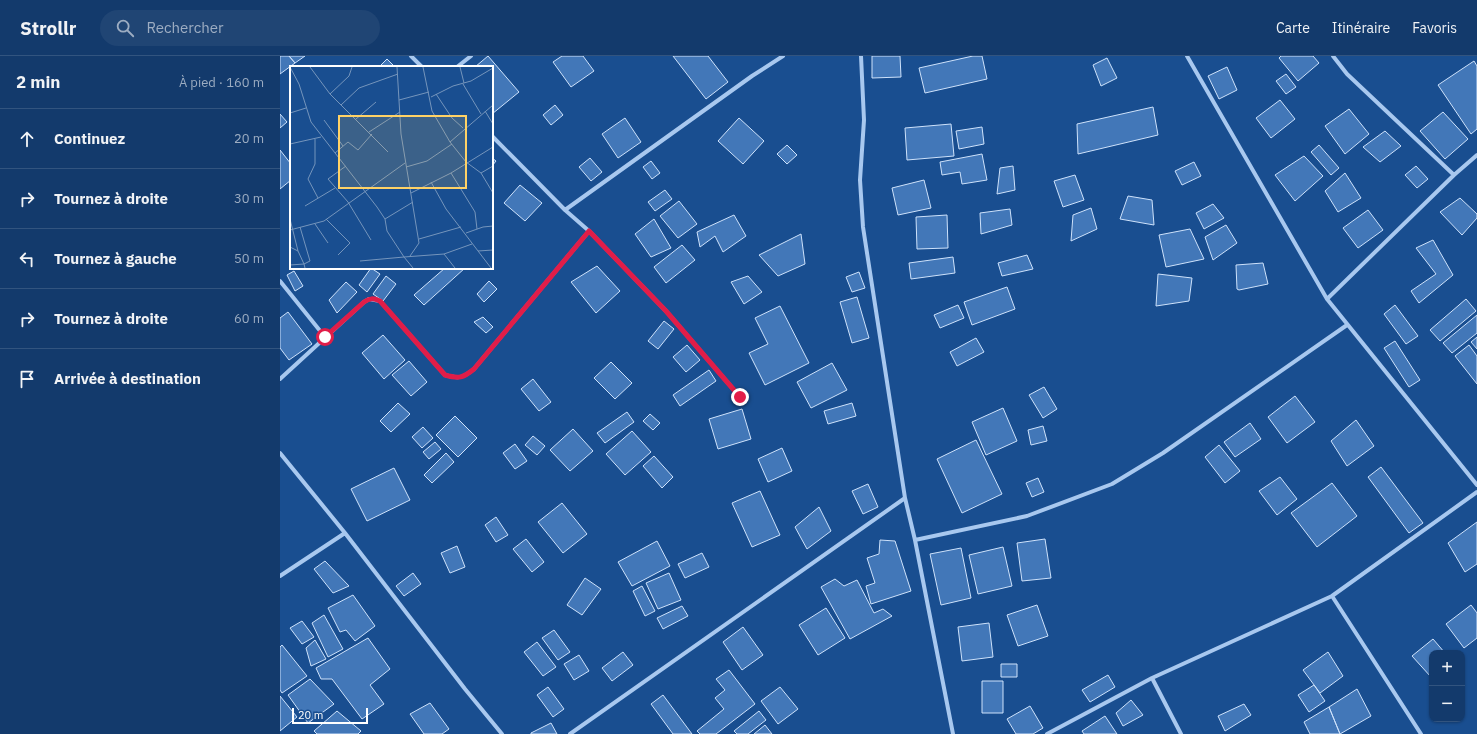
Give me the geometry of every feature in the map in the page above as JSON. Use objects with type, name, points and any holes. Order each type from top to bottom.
[{"type":"street","points":[[411,56],[421,66]]},
{"type":"street","points":[[458,66],[471,56]]},
{"type":"street","points":[[565,210],[752,76],[783,56]]},
{"type":"street","points":[[861,56],[864,120],[860,180],[863,227],[905,498],[915,540],[952,734]]},
{"type":"street","points":[[1186,56],[1327,299],[1477,485]]},
{"type":"street","points":[[1333,56],[1347,74],[1454,174]]},
{"type":"street","points":[[493,137],[565,210],[589,231],[666,311],[740,397]]},
{"type":"street","points":[[1327,299],[1454,174],[1477,155]]},
{"type":"street","points":[[280,379],[369,299],[380,301],[445,375],[455,378],[465,376],[474,369],[589,231]]},
{"type":"street","points":[[280,281],[325,337]]},
{"type":"street","points":[[915,540],[1027,516],[1112,484],[1163,452],[1347,325]]},
{"type":"street","points":[[280,453],[345,533],[465,689],[502,734]]},
{"type":"street","points":[[1047,734],[1152,678],[1332,596],[1477,492]]},
{"type":"street","points":[[570,734],[905,498]]},
{"type":"street","points":[[280,576],[345,533]]},
{"type":"street","points":[[1332,596],[1421,734]]},
{"type":"street","points":[[1152,678],[1181,734]]},
{"type":"building","points":[[280,56],[289,56],[295,63],[280,74]]},
{"type":"building","points":[[289,56],[305,56],[295,63]]},
{"type":"building","points":[[488,56],[519,92],[493,113],[493,66],[476,66]]},
{"type":"building","points":[[562,56],[583,56],[594,71],[571,87],[553,62]]},
{"type":"building","points":[[673,56],[708,56],[728,82],[706,99]]},
{"type":"building","points":[[872,56],[900,56],[901,77],[872,78]]},
{"type":"building","points":[[973,56],[982,56],[987,79],[925,93],[919,68]]},
{"type":"building","points":[[1281,56],[1313,56],[1319,63],[1298,81],[1279,58]]},
{"type":"building","points":[[1107,58],[1117,78],[1101,86],[1093,65]]},
{"type":"building","points":[[387,59],[394,66],[380,66]]},
{"type":"building","points":[[1474,61],[1477,66],[1477,129],[1471,134],[1438,85]]},
{"type":"building","points":[[1227,67],[1237,90],[1219,99],[1208,76]]},
{"type":"building","points":[[1286,74],[1296,87],[1286,94],[1276,81]]},
{"type":"building","points":[[1280,100],[1295,119],[1271,138],[1256,118]]},
{"type":"building","points":[[555,105],[563,115],[551,125],[543,115]]},
{"type":"building","points":[[1153,107],[1158,135],[1078,154],[1077,124]]},
{"type":"building","points":[[1349,109],[1369,134],[1345,154],[1325,126]]},
{"type":"building","points":[[1443,112],[1468,139],[1445,159],[1420,131]]},
{"type":"building","points":[[280,114],[287,122],[280,128]]},
{"type":"building","points":[[625,118],[641,142],[618,158],[602,134]]},
{"type":"building","points":[[739,118],[764,141],[743,164],[718,141]]},
{"type":"building","points":[[951,124],[954,156],[907,160],[905,128]]},
{"type":"building","points":[[982,127],[984,144],[959,149],[956,131]]},
{"type":"building","points":[[1385,131],[1401,146],[1380,162],[1363,147]]},
{"type":"building","points":[[787,145],[797,155],[787,164],[777,154]]},
{"type":"building","points":[[1319,145],[1339,168],[1331,175],[1311,152]]},
{"type":"building","points":[[280,150],[290,163],[290,181],[280,189]]},
{"type":"building","points":[[982,154],[987,180],[962,184],[960,172],[942,175],[940,162]]},
{"type":"building","points":[[1304,156],[1323,176],[1295,201],[1275,175]]},
{"type":"building","points":[[590,158],[602,172],[591,181],[579,167]]},
{"type":"building","points":[[651,161],[660,173],[652,179],[643,167]]},
{"type":"building","points":[[1194,162],[1201,176],[1182,185],[1175,171]]},
{"type":"building","points":[[1013,166],[1015,190],[997,194],[1000,168]]},
{"type":"building","points":[[1416,166],[1428,179],[1417,188],[1405,175]]},
{"type":"building","points":[[1345,173],[1361,198],[1338,212],[1325,191]]},
{"type":"building","points":[[1075,175],[1084,200],[1063,207],[1054,181]]},
{"type":"building","points":[[924,180],[931,208],[898,215],[892,188]]},
{"type":"building","points":[[520,185],[542,203],[525,221],[504,203]]},
{"type":"building","points":[[665,190],[672,199],[655,211],[648,202]]},
{"type":"building","points":[[1128,196],[1152,200],[1154,225],[1120,219]]},
{"type":"building","points":[[1460,198],[1477,214],[1477,218],[1462,235],[1440,212]]},
{"type":"building","points":[[679,201],[697,224],[678,238],[660,216]]},
{"type":"building","points":[[1213,204],[1224,218],[1204,229],[1196,213]]},
{"type":"building","points":[[1091,208],[1097,229],[1071,241],[1073,215]]},
{"type":"building","points":[[1010,209],[1012,225],[981,234],[980,213]]},
{"type":"building","points":[[1368,210],[1383,230],[1358,248],[1343,228]]},
{"type":"building","points":[[734,215],[746,236],[723,252],[715,236],[700,247],[697,232]]},
{"type":"building","points":[[947,215],[948,248],[917,249],[916,217]]},
{"type":"building","points":[[654,219],[671,248],[651,257],[635,234]]},
{"type":"building","points":[[1226,225],[1237,243],[1213,260],[1205,237]]},
{"type":"building","points":[[1190,229],[1204,259],[1166,267],[1159,235]]},
{"type":"building","points":[[801,234],[805,264],[778,276],[759,255]]},
{"type":"building","points":[[1433,240],[1453,275],[1419,303],[1411,291],[1436,274],[1416,248]]},
{"type":"building","points":[[682,245],[695,260],[666,283],[654,267]]},
{"type":"building","points":[[1027,255],[1033,269],[1002,276],[998,263]]},
{"type":"building","points":[[953,257],[955,273],[911,279],[909,263]]},
{"type":"building","points":[[1263,263],[1268,284],[1239,290],[1237,289],[1236,265]]},
{"type":"building","points":[[597,266],[620,291],[596,313],[571,282]]},
{"type":"building","points":[[370,269],[380,274],[367,292],[359,285]]},
{"type":"building","points":[[444,269],[464,269],[424,305],[414,295]]},
{"type":"building","points":[[294,271],[303,286],[295,291],[287,275]]},
{"type":"building","points":[[859,272],[865,288],[852,292],[846,277]]},
{"type":"building","points":[[1158,274],[1192,278],[1189,301],[1156,306]]},
{"type":"building","points":[[386,276],[396,284],[383,301],[373,294]]},
{"type":"building","points":[[748,276],[762,292],[744,304],[731,282]]},
{"type":"building","points":[[489,281],[497,289],[484,302],[477,294]]},
{"type":"building","points":[[346,282],[357,292],[337,313],[329,300]]},
{"type":"building","points":[[1007,287],[1015,309],[972,325],[964,302]]},
{"type":"building","points":[[857,297],[869,338],[852,343],[840,302]]},
{"type":"building","points":[[1466,299],[1476,311],[1440,341],[1430,330]]},
{"type":"building","points":[[958,305],[964,318],[940,328],[934,315]]},
{"type":"building","points":[[1395,305],[1418,336],[1406,344],[1384,314]]},
{"type":"building","points":[[780,306],[809,363],[765,385],[749,353],[768,344],[755,318]]},
{"type":"building","points":[[288,312],[312,344],[289,360],[280,348],[280,318]]},
{"type":"building","points":[[1477,315],[1477,333],[1452,353],[1443,343]]},
{"type":"building","points":[[483,317],[493,327],[486,333],[474,322]]},
{"type":"building","points":[[664,321],[674,329],[658,349],[648,341]]},
{"type":"building","points":[[383,335],[405,360],[384,379],[362,353]]},
{"type":"building","points":[[1477,337],[1477,349],[1471,342]]},
{"type":"building","points":[[976,338],[984,352],[957,366],[950,352]]},
{"type":"building","points":[[1395,341],[1420,380],[1409,387],[1384,348]]},
{"type":"building","points":[[687,345],[700,360],[686,372],[673,357]]},
{"type":"building","points":[[1469,345],[1477,356],[1477,384],[1455,356]]},
{"type":"building","points":[[409,361],[427,382],[411,396],[392,375]]},
{"type":"building","points":[[611,362],[632,383],[615,399],[594,378]]},
{"type":"building","points":[[832,363],[847,390],[811,408],[797,382]]},
{"type":"building","points":[[709,370],[716,381],[680,406],[673,395]]},
{"type":"building","points":[[533,379],[551,402],[539,411],[521,389]]},
{"type":"building","points":[[1044,387],[1057,409],[1043,418],[1029,395]]},
{"type":"building","points":[[1295,396],[1315,422],[1287,443],[1268,417]]},
{"type":"building","points":[[398,403],[410,414],[391,432],[380,421]]},
{"type":"building","points":[[852,403],[856,416],[828,424],[824,411]]},
{"type":"building","points":[[1003,408],[1017,441],[986,455],[972,422]]},
{"type":"building","points":[[742,409],[751,439],[718,449],[709,419]]},
{"type":"building","points":[[627,412],[634,422],[605,443],[597,433]]},
{"type":"building","points":[[650,414],[660,423],[653,430],[643,421]]},
{"type":"building","points":[[455,416],[477,438],[458,457],[436,435]]},
{"type":"building","points":[[1356,420],[1374,446],[1347,466],[1331,441]]},
{"type":"building","points":[[1250,423],[1261,439],[1235,457],[1224,442]]},
{"type":"building","points":[[1043,426],[1047,441],[1031,445],[1028,430]]},
{"type":"building","points":[[423,427],[433,438],[422,448],[412,437]]},
{"type":"building","points":[[573,429],[593,451],[570,471],[550,450]]},
{"type":"building","points":[[632,431],[651,452],[625,475],[606,454]]},
{"type":"building","points":[[533,436],[545,446],[537,455],[525,445]]},
{"type":"building","points":[[976,440],[1002,494],[962,513],[937,459]]},
{"type":"building","points":[[435,442],[441,449],[429,459],[423,452]]},
{"type":"building","points":[[515,444],[527,461],[515,469],[503,453]]},
{"type":"building","points":[[1219,445],[1240,471],[1225,483],[1205,457]]},
{"type":"building","points":[[782,448],[792,471],[768,482],[758,459]]},
{"type":"building","points":[[446,453],[454,462],[432,483],[424,475]]},
{"type":"building","points":[[654,456],[673,477],[662,488],[643,466]]},
{"type":"building","points":[[1381,467],[1423,523],[1409,533],[1368,477]]},
{"type":"building","points":[[394,468],[410,500],[367,521],[351,489]]},
{"type":"building","points":[[1280,477],[1297,499],[1277,515],[1259,491]]},
{"type":"building","points":[[1038,478],[1044,492],[1032,497],[1026,483]]},
{"type":"building","points":[[1332,483],[1357,516],[1317,547],[1291,513]]},
{"type":"building","points":[[868,484],[878,507],[863,514],[852,491]]},
{"type":"building","points":[[760,491],[780,535],[752,547],[732,503]]},
{"type":"building","points":[[562,503],[587,534],[563,553],[538,522]]},
{"type":"building","points":[[819,507],[831,531],[807,549],[795,527]]},
{"type":"building","points":[[496,517],[508,535],[496,542],[485,525]]},
{"type":"building","points":[[1477,522],[1477,564],[1465,572],[1448,543]]},
{"type":"building","points":[[526,539],[544,562],[532,572],[513,549]]},
{"type":"building","points":[[1045,539],[1051,578],[1022,581],[1017,543]]},
{"type":"building","points":[[880,540],[895,541],[911,591],[871,604],[866,586],[875,583],[867,558],[879,554]]},
{"type":"building","points":[[657,541],[670,566],[632,586],[618,562]]},
{"type":"building","points":[[457,546],[465,567],[450,573],[441,553]]},
{"type":"building","points":[[1003,547],[1012,586],[978,594],[969,555]]},
{"type":"building","points":[[961,548],[971,598],[941,605],[930,554]]},
{"type":"building","points":[[702,553],[709,567],[685,578],[678,564]]},
{"type":"building","points":[[325,561],[349,586],[333,593],[314,569]]},
{"type":"building","points":[[413,573],[421,584],[404,596],[396,586]]},
{"type":"building","points":[[669,573],[681,600],[658,609],[646,583]]},
{"type":"building","points":[[585,578],[601,589],[582,615],[567,605]]},
{"type":"building","points":[[835,579],[844,586],[857,580],[874,613],[883,609],[892,616],[850,639],[821,587]]},
{"type":"building","points":[[642,586],[655,611],[645,616],[633,591]]},
{"type":"building","points":[[353,595],[375,626],[355,641],[346,630],[340,632],[328,608]]},
{"type":"building","points":[[1037,605],[1048,636],[1018,646],[1007,615]]},
{"type":"building","points":[[1471,605],[1477,613],[1477,638],[1464,648],[1446,624]]},
{"type":"building","points":[[682,606],[688,616],[663,629],[657,618]]},
{"type":"building","points":[[826,608],[845,638],[818,655],[799,625]]},
{"type":"building","points":[[324,615],[343,649],[328,657],[312,623]]},
{"type":"building","points":[[302,621],[314,637],[302,644],[290,628]]},
{"type":"building","points":[[989,623],[993,657],[962,661],[958,627]]},
{"type":"building","points":[[743,627],[763,655],[742,670],[723,642]]},
{"type":"building","points":[[554,630],[570,652],[558,660],[542,638]]},
{"type":"building","points":[[368,638],[390,669],[370,685],[384,704],[362,719],[332,679],[321,679],[316,668]]},
{"type":"building","points":[[1433,639],[1442,650],[1429,650],[1429,675],[1412,656]]},
{"type":"building","points":[[315,640],[326,659],[311,666],[306,648]]},
{"type":"building","points":[[537,642],[556,667],[543,676],[524,652]]},
{"type":"building","points":[[282,645],[307,676],[282,693],[280,690],[280,647]]},
{"type":"building","points":[[623,652],[633,665],[612,681],[602,668]]},
{"type":"building","points":[[1328,652],[1343,676],[1320,693],[1303,670]]},
{"type":"building","points":[[579,655],[589,671],[574,680],[564,664]]},
{"type":"building","points":[[1001,664],[1017,664],[1017,677],[1001,677]]},
{"type":"building","points":[[729,670],[755,704],[716,734],[700,734],[697,731],[724,709],[715,698],[725,690],[716,679]]},
{"type":"building","points":[[1108,675],[1115,687],[1090,702],[1082,690]]},
{"type":"building","points":[[310,679],[334,704],[308,723],[288,695]]},
{"type":"building","points":[[982,681],[1003,681],[1003,713],[982,713]]},
{"type":"building","points":[[1314,685],[1325,701],[1309,712],[1298,695]]},
{"type":"building","points":[[548,687],[564,709],[553,717],[537,695]]},
{"type":"building","points":[[780,687],[798,709],[778,724],[761,701]]},
{"type":"building","points":[[1357,689],[1371,716],[1340,734],[1329,707]]},
{"type":"building","points":[[663,695],[692,734],[673,734],[651,704]]},
{"type":"building","points":[[280,696],[297,717],[280,731]]},
{"type":"building","points":[[1131,700],[1143,715],[1123,726],[1116,713]]},
{"type":"building","points":[[430,703],[449,729],[442,734],[424,734],[410,714]]},
{"type":"building","points":[[1244,704],[1251,715],[1225,731],[1218,716]]},
{"type":"building","points":[[1030,706],[1043,728],[1033,734],[1016,734],[1007,719]]},
{"type":"building","points":[[1329,707],[1340,734],[1310,734],[1304,722]]},
{"type":"building","points":[[337,711],[361,731],[358,734],[317,734],[314,731]]},
{"type":"building","points":[[759,711],[766,720],[748,734],[737,734],[734,731]]},
{"type":"building","points":[[1105,716],[1117,734],[1084,734],[1082,731]]},
{"type":"building","points":[[551,723],[557,734],[531,734],[531,733]]},
{"type":"building","points":[[765,725],[772,734],[754,734]]},
{"type":"route","points":[[325,337],[364,302],[369,299],[374,299],[380,301],[445,375],[455,378],[465,376],[474,369],[589,231],[666,311],[740,397]]}]
